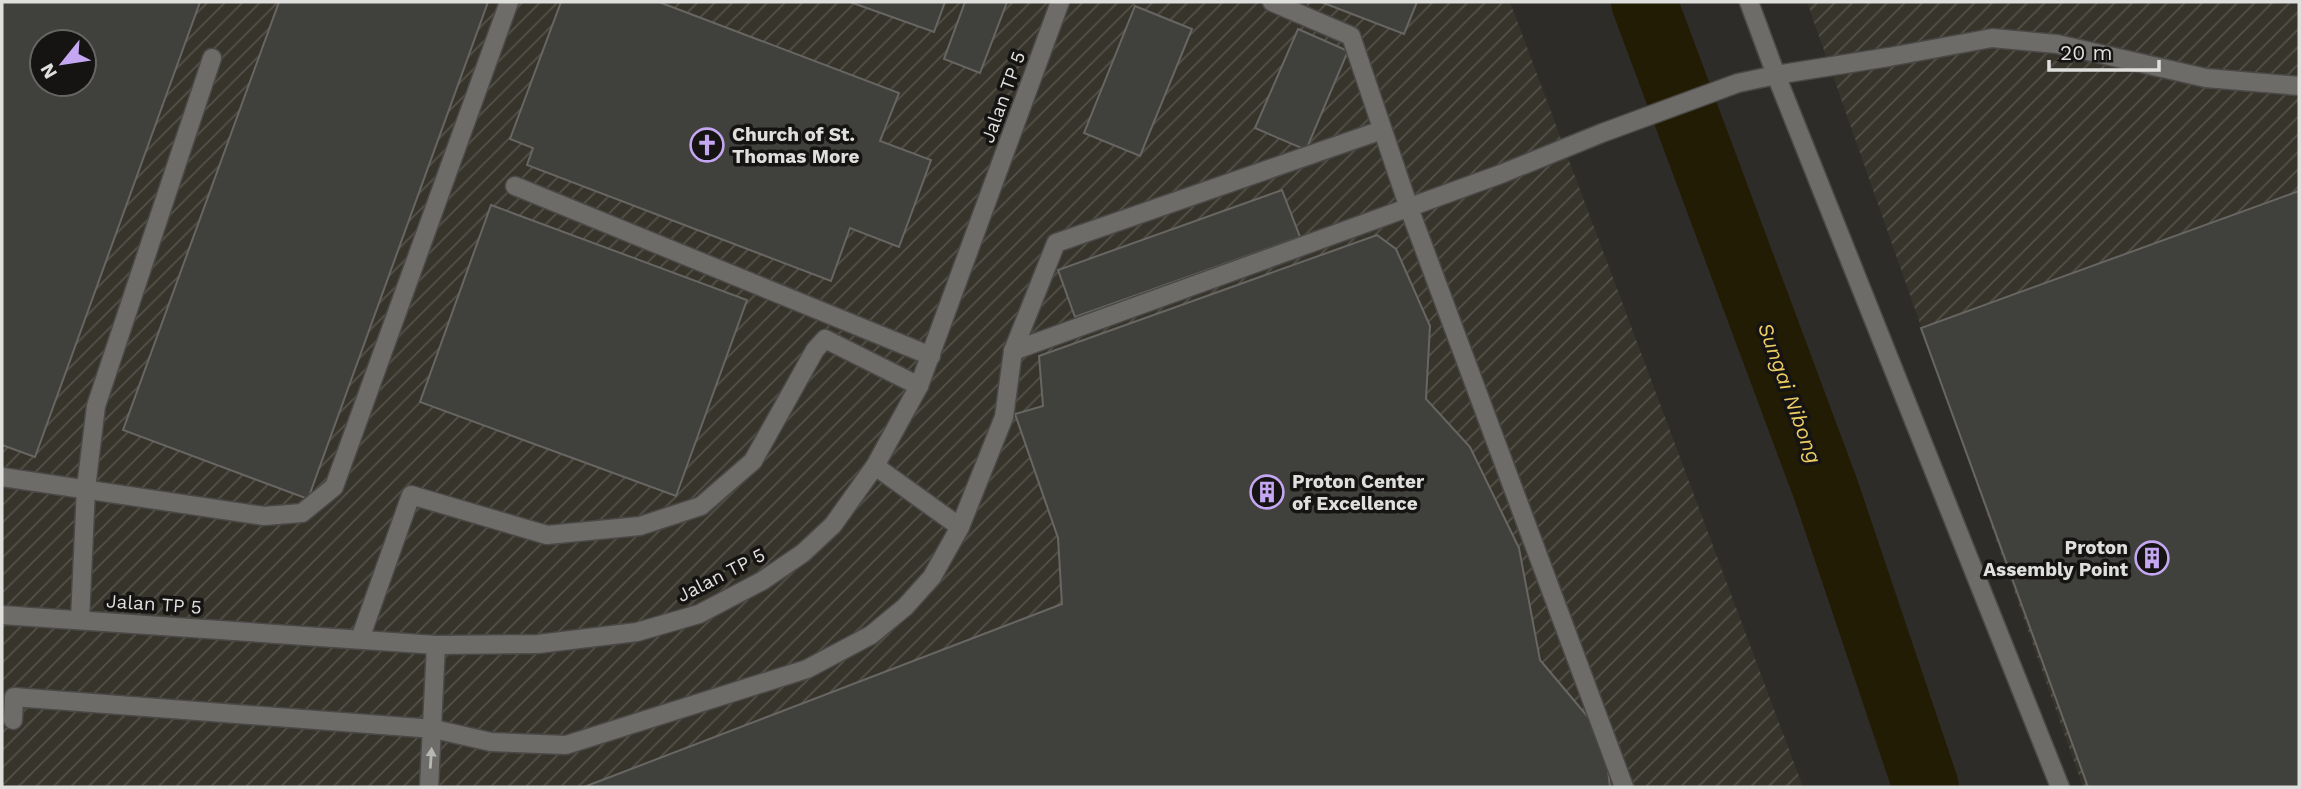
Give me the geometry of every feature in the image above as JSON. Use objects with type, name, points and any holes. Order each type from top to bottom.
[{"type":"street","points":[[2,477],[264,516],[302,513],[334,487],[509,2]]},
{"type":"street","name":"Jalan TP 5","points":[[2,615],[436,645],[538,643],[637,632],[699,614],[762,581],[803,553],[833,525],[875,466],[919,386],[1060,2]]},
{"type":"street","points":[[1272,2],[1351,36],[1409,208],[1624,787]]},
{"type":"street","points":[[1749,2],[2060,787]]},
{"type":"street","points":[[1013,351],[1409,208],[1738,83],[1776,75],[1992,38],[2057,44],[2206,78],[2299,86]]},
{"type":"street","points":[[80,620],[86,488],[96,406],[212,58]]},
{"type":"street","points":[[13,720],[14,696],[434,729],[491,742],[566,745],[807,668],[870,635],[905,607],[932,577],[960,527],[1004,417],[1013,351],[1056,243],[1382,130]]},
{"type":"street","points":[[516,186],[930,356]]},
{"type":"street","points":[[360,639],[411,495],[547,535],[640,526],[701,506],[753,461],[815,350],[825,339],[919,386]]},
{"type":"street","points":[[875,466],[960,527]]},
{"type":"street","points":[[429,787],[434,729],[436,645]]},
{"type":"shaded area","points":[[2,2],[1510,2],[1803,787],[2,787]]},
{"type":"shaded area","points":[[1807,2],[2299,2],[2299,787],[2083,787]]},
{"type":"building","points":[[2,2],[200,2],[35,457],[2,445]]},
{"type":"building","points":[[279,2],[488,2],[308,499],[123,430]]},
{"type":"building","name":"Church of St. Thomas More","points":[[561,2],[659,2],[899,93],[880,141],[931,160],[899,247],[850,228],[831,281],[527,165],[533,148],[510,139]]},
{"type":"building","points":[[850,2],[945,2],[934,32]]},
{"type":"building","points":[[965,2],[1007,2],[980,73],[944,59]]},
{"type":"building","points":[[1321,2],[1417,2],[1404,34]]},
{"type":"building","points":[[1135,6],[1192,29],[1140,156],[1084,133]]},
{"type":"building","points":[[1298,29],[1348,51],[1306,150],[1255,128]]},
{"type":"building","points":[[1282,190],[1300,237],[1075,317],[1058,270]]},
{"type":"building","name":"Proton Assembly Point","points":[[2299,191],[2299,787],[2088,787],[1921,328]]},
{"type":"building","points":[[491,205],[747,300],[676,496],[420,402]]},
{"type":"building","name":"Proton Center of Excellence","points":[[1377,235],[1396,249],[1430,326],[1426,399],[1470,447],[1519,548],[1540,660],[1604,736],[1610,787],[584,787],[1062,604],[1058,538],[1015,414],[1043,406],[1039,356]]},
{"type":"waterway","name":"Sungai Nibong","points":[[1644,2],[1826,490],[1926,787]]},
{"type":"place","name":"Church of St. Thomas More","points":[[707,145]]},
{"type":"place","name":"Proton Center of Excellence","points":[[1267,492]]},
{"type":"place","name":"Proton Assembly Point","points":[[2152,558]]}]
